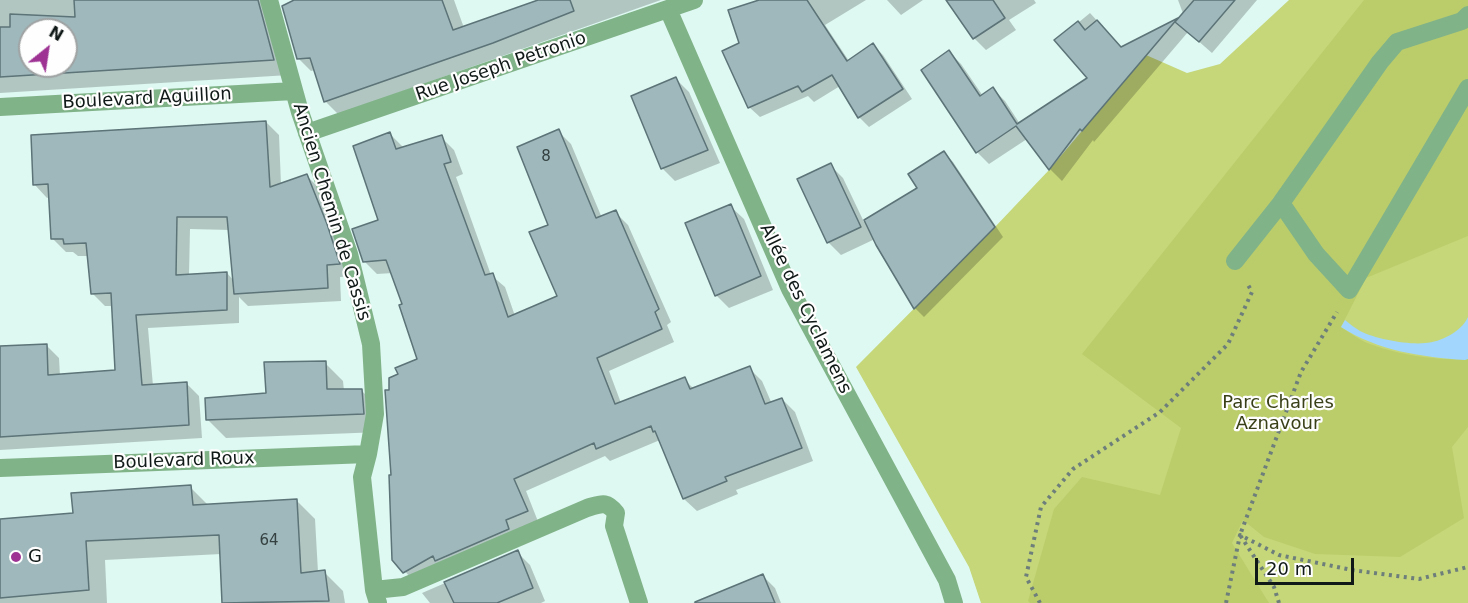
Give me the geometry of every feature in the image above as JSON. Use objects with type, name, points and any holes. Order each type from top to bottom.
[{"type":"street","name":"Ancien Chemin de Cassis","points":[[269,0],[307,133],[349,255],[371,344],[375,414],[362,477],[376,597]]},
{"type":"street","name":"Rue Joseph Petronio","points":[[307,133],[694,0]]},
{"type":"street","name":"Allée des Cyclamens","points":[[668,9],[790,289],[946,580],[954,603]]},
{"type":"street","points":[[1235,261],[1281,203],[1380,62],[1397,42],[1462,21],[1468,15]]},
{"type":"street","points":[[1281,203],[1316,254],[1349,290],[1468,88]]},
{"type":"street","name":"Boulevard Aguillon","points":[[0,107],[294,91]]},
{"type":"street","name":"Boulevard Roux","points":[[0,468],[368,454]]},
{"type":"street","points":[[376,597],[603,503],[611,505],[616,513],[614,526],[639,603]]},
{"type":"path","points":[[1040,603],[1026,578],[1041,507],[1073,469],[1160,412],[1228,344],[1252,292],[1235,261]]},
{"type":"path","points":[[1226,603],[1240,535],[1301,372],[1349,290]]},
{"type":"path","points":[[1240,535],[1279,555],[1352,570],[1419,579],[1468,567]]},
{"type":"path","points":[[1240,535],[1274,587],[1279,603]]},
{"type":"green space","name":"Parc Charles Aznavour","points":[[1289,0],[1468,0],[1468,603],[981,603],[969,567],[856,367],[1049,170],[1146,55],[1187,73],[1220,64]]},
{"type":"green space","name":"Parc Charles Aznavour","points":[[1364,0],[1468,0],[1468,236],[1366,278],[1341,327],[1365,342],[1389,350],[1429,358],[1468,359],[1468,427],[1452,447],[1464,518],[1400,557],[1315,554],[1264,537],[1243,520],[1232,543],[1269,603],[1030,603],[1028,601],[1054,509],[1082,477],[1160,495],[1181,428],[1082,354]]},
{"type":"water","points":[[1468,317],[1468,359],[1465,360],[1433,357],[1385,347],[1341,327],[1345,320],[1360,331],[1374,337],[1401,342],[1425,343],[1450,335],[1461,327]]},
{"type":"building","points":[[74,0],[258,0],[274,60],[78,72],[78,18],[18,18],[18,76],[0,77],[0,27],[10,27],[10,14],[75,17]]},
{"type":"building","points":[[294,0],[442,0],[453,30],[538,0],[570,0],[574,11],[493,43],[324,102],[310,58],[297,59],[282,6]]},
{"type":"building","points":[[759,0],[807,0],[847,61],[873,43],[903,89],[858,118],[832,75],[802,92],[798,86],[748,108],[722,51],[739,43],[728,10]]},
{"type":"building","points":[[946,0],[993,0],[1005,18],[973,39]]},
{"type":"building","points":[[1194,0],[1235,0],[1199,42],[1175,22]]},
{"type":"building","points":[[1178,18],[1082,131],[1080,129],[1049,170],[1016,126],[976,153],[921,70],[949,50],[980,96],[993,87],[1017,124],[1087,78],[1054,40],[1078,21],[1085,30],[1097,20],[1121,47]]},
{"type":"building","points":[[676,77],[708,150],[661,169],[631,96]]},
{"type":"building","points":[[266,121],[270,187],[307,174],[327,224],[340,264],[327,265],[328,288],[234,294],[227,217],[177,217],[176,275],[227,272],[227,310],[136,315],[142,385],[187,382],[189,425],[0,437],[0,346],[47,344],[48,375],[115,370],[111,293],[91,294],[86,243],[64,244],[63,239],[51,239],[48,184],[33,185],[31,135]]},
{"type":"building","points":[[559,129],[596,218],[616,210],[659,309],[655,312],[662,329],[597,358],[615,404],[685,377],[690,389],[750,366],[765,404],[782,398],[802,448],[725,477],[727,481],[683,499],[651,426],[596,449],[594,443],[514,479],[528,511],[506,520],[509,529],[435,561],[433,556],[403,573],[392,560],[389,475],[391,475],[385,390],[389,390],[389,378],[398,374],[395,368],[417,359],[399,305],[402,304],[386,260],[363,262],[352,229],[378,220],[353,146],[390,132],[396,149],[442,135],[451,162],[444,164],[485,275],[493,273],[508,317],[557,296],[529,232],[548,225],[517,147]]},
{"type":"building","points":[[944,151],[995,227],[914,309],[864,220],[917,188],[908,174]]},
{"type":"building","points":[[831,163],[861,227],[827,243],[797,179]]},
{"type":"building","points":[[731,204],[761,276],[715,296],[685,223]]},
{"type":"building","points":[[326,361],[327,389],[362,389],[364,414],[206,420],[205,398],[266,393],[264,362]]},
{"type":"building","points":[[191,485],[193,505],[297,499],[301,573],[325,570],[329,601],[222,603],[219,535],[86,541],[89,590],[0,598],[0,519],[73,513],[71,493]]},
{"type":"building","points":[[518,550],[533,588],[497,603],[454,603],[444,582]]},
{"type":"building","points":[[763,574],[775,603],[695,603],[695,602]]},
{"type":"place","name":"G","points":[[16,557]]}]
